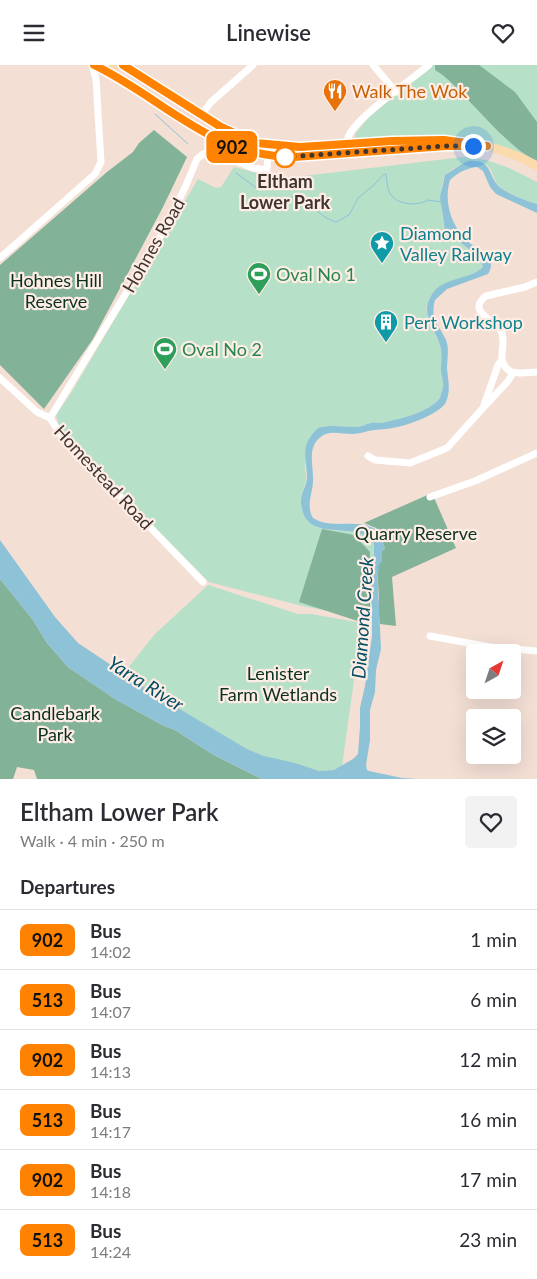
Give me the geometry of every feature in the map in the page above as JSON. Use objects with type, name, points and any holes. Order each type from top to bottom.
[{"type":"main road","points":[[93,65],[218,141],[240,150],[268,156],[294,157],[414,140],[444,140],[487,146],[515,155],[537,166]]},
{"type":"main road","points":[[111,75],[114,65]]},
{"type":"main road","points":[[111,75],[125,65],[138,69],[232,133],[262,144],[347,149],[487,146]]},
{"type":"main road","points":[[407,149],[414,140]]},
{"type":"street","points":[[0,258],[95,174],[99,168],[96,79],[93,65]]},
{"type":"street","points":[[202,114],[211,102],[253,65]]},
{"type":"street","points":[[373,65],[396,92]]},
{"type":"street","points":[[347,149],[348,137],[353,130],[379,105],[429,65]]},
{"type":"street","points":[[96,79],[104,73],[111,75]]},
{"type":"street","points":[[262,144],[268,149],[268,156]]},
{"type":"street","name":"Hohnes Road","points":[[50,418],[165,229],[196,159],[203,154],[214,152],[253,168],[267,170],[268,156]]},
{"type":"street","points":[[537,282],[525,287],[488,295],[481,300],[479,305],[482,313],[500,329],[502,335],[502,360],[507,369],[513,373],[537,372]]},
{"type":"street","points":[[483,408],[498,365],[502,360]]},
{"type":"street","points":[[368,456],[375,460],[410,463],[444,450],[450,446],[513,373]]},
{"type":"street","name":"Homestead Road","points":[[0,378],[38,412],[50,418],[61,435],[203,581]]},
{"type":"street","points":[[430,497],[475,481],[537,453]]},
{"type":"street","points":[[430,636],[490,647],[537,651]]},
{"type":"green space","points":[[432,65],[537,65],[537,162],[508,148],[489,143],[355,138],[355,134],[368,118]]},
{"type":"green space","points":[[435,65],[479,65],[515,92],[537,122],[537,162],[500,133],[452,83],[435,70]]},
{"type":"green space","name":"Hohnes Hill Reserve","points":[[154,130],[187,157],[163,207],[93,339],[44,409],[0,365],[0,265],[107,172],[133,152],[139,143]]},
{"type":"green space","name":"Eltham Lower Park","points":[[463,157],[501,165],[537,182],[537,204],[507,192],[499,186],[490,168],[482,163],[472,162],[461,165],[445,176],[442,183],[441,198],[442,215],[446,229],[452,237],[478,258],[483,268],[442,285],[431,296],[428,303],[427,316],[441,349],[443,388],[440,397],[435,404],[427,409],[392,421],[372,423],[358,427],[332,426],[318,428],[311,441],[306,459],[306,479],[301,505],[306,518],[314,525],[323,529],[356,532],[366,536],[374,544],[373,575],[369,593],[372,619],[302,606],[209,582],[73,446],[59,427],[56,415],[71,393],[198,179],[216,188],[221,187],[234,167],[269,176],[295,177]]},
{"type":"green space","name":"Quarry Reserve","points":[[432,493],[456,548],[392,577],[396,626],[380,624],[377,566],[382,551],[385,548],[376,528],[364,523]]},
{"type":"green space","points":[[322,529],[354,535],[370,552],[370,625],[299,602]]},
{"type":"green space","name":"Candlebark Park","points":[[0,579],[33,620],[47,643],[68,667],[115,699],[175,730],[212,754],[262,779],[37,779],[34,770],[17,767],[13,779],[0,779]]},
{"type":"green space","name":"Lenister Farm Wetlands","points":[[208,585],[298,614],[311,614],[362,623],[342,766],[334,770],[319,771],[264,756],[247,749],[153,693],[124,673],[154,635]]},
{"type":"water","points":[[468,161],[482,163],[501,188],[514,196],[537,204],[537,213],[496,194],[490,187],[483,171],[477,167],[462,171],[450,180],[448,198],[454,223],[464,238],[488,255],[491,264],[488,274],[447,289],[435,300],[434,317],[445,338],[448,353],[449,389],[446,402],[431,414],[402,426],[355,434],[325,434],[317,440],[312,455],[313,483],[310,508],[313,518],[331,524],[360,524],[369,526],[385,538],[382,541],[385,548],[382,551],[382,561],[377,566],[381,649],[376,670],[375,692],[370,710],[367,770],[402,778],[418,779],[262,779],[212,754],[175,730],[115,699],[68,667],[47,643],[33,620],[0,579],[0,540],[55,617],[78,643],[153,693],[247,749],[264,756],[319,771],[334,770],[353,759],[358,754],[360,708],[372,636],[372,605],[369,593],[374,544],[366,536],[356,532],[321,528],[312,524],[305,516],[301,500],[307,480],[306,445],[318,428],[332,426],[358,427],[372,423],[388,422],[416,413],[433,405],[438,400],[443,386],[441,349],[428,316],[428,303],[431,296],[442,285],[471,275],[483,267],[472,252],[445,230],[440,197],[445,175]]},
{"type":"waterway","points":[[155,114],[188,144]]},
{"type":"waterway","points":[[236,173],[258,189]]},
{"type":"waterway","points":[[271,199],[278,202],[287,198],[302,200],[328,219],[336,222],[349,215],[358,198],[386,174],[391,195],[396,200],[410,204],[428,200],[441,202]]},
{"type":"waterway","name":"Diamond Creek","points":[[377,577],[379,564]]},
{"type":"bus line","name":"902","points":[[94,65],[209,136],[229,146],[252,153],[294,157],[446,146],[487,146],[444,140],[392,141],[300,147],[256,143],[221,127],[123,65]]},
{"type":"place","name":"Walk The Wok","points":[[335,112]]},
{"type":"place","name":"Eltham Lower Park","points":[[285,157]]},
{"type":"place","name":"Diamond Valley Railway","points":[[382,264]]},
{"type":"place","name":"Oval No 1","points":[[259,295]]},
{"type":"place","name":"Pert Workshop","points":[[386,343]]},
{"type":"place","name":"Oval No 2","points":[[165,370]]},
{"type":"route","points":[[285,157],[446,146],[473,146]]},
{"type":"water label","name":"Yarra River","points":[[146,683]]}]
